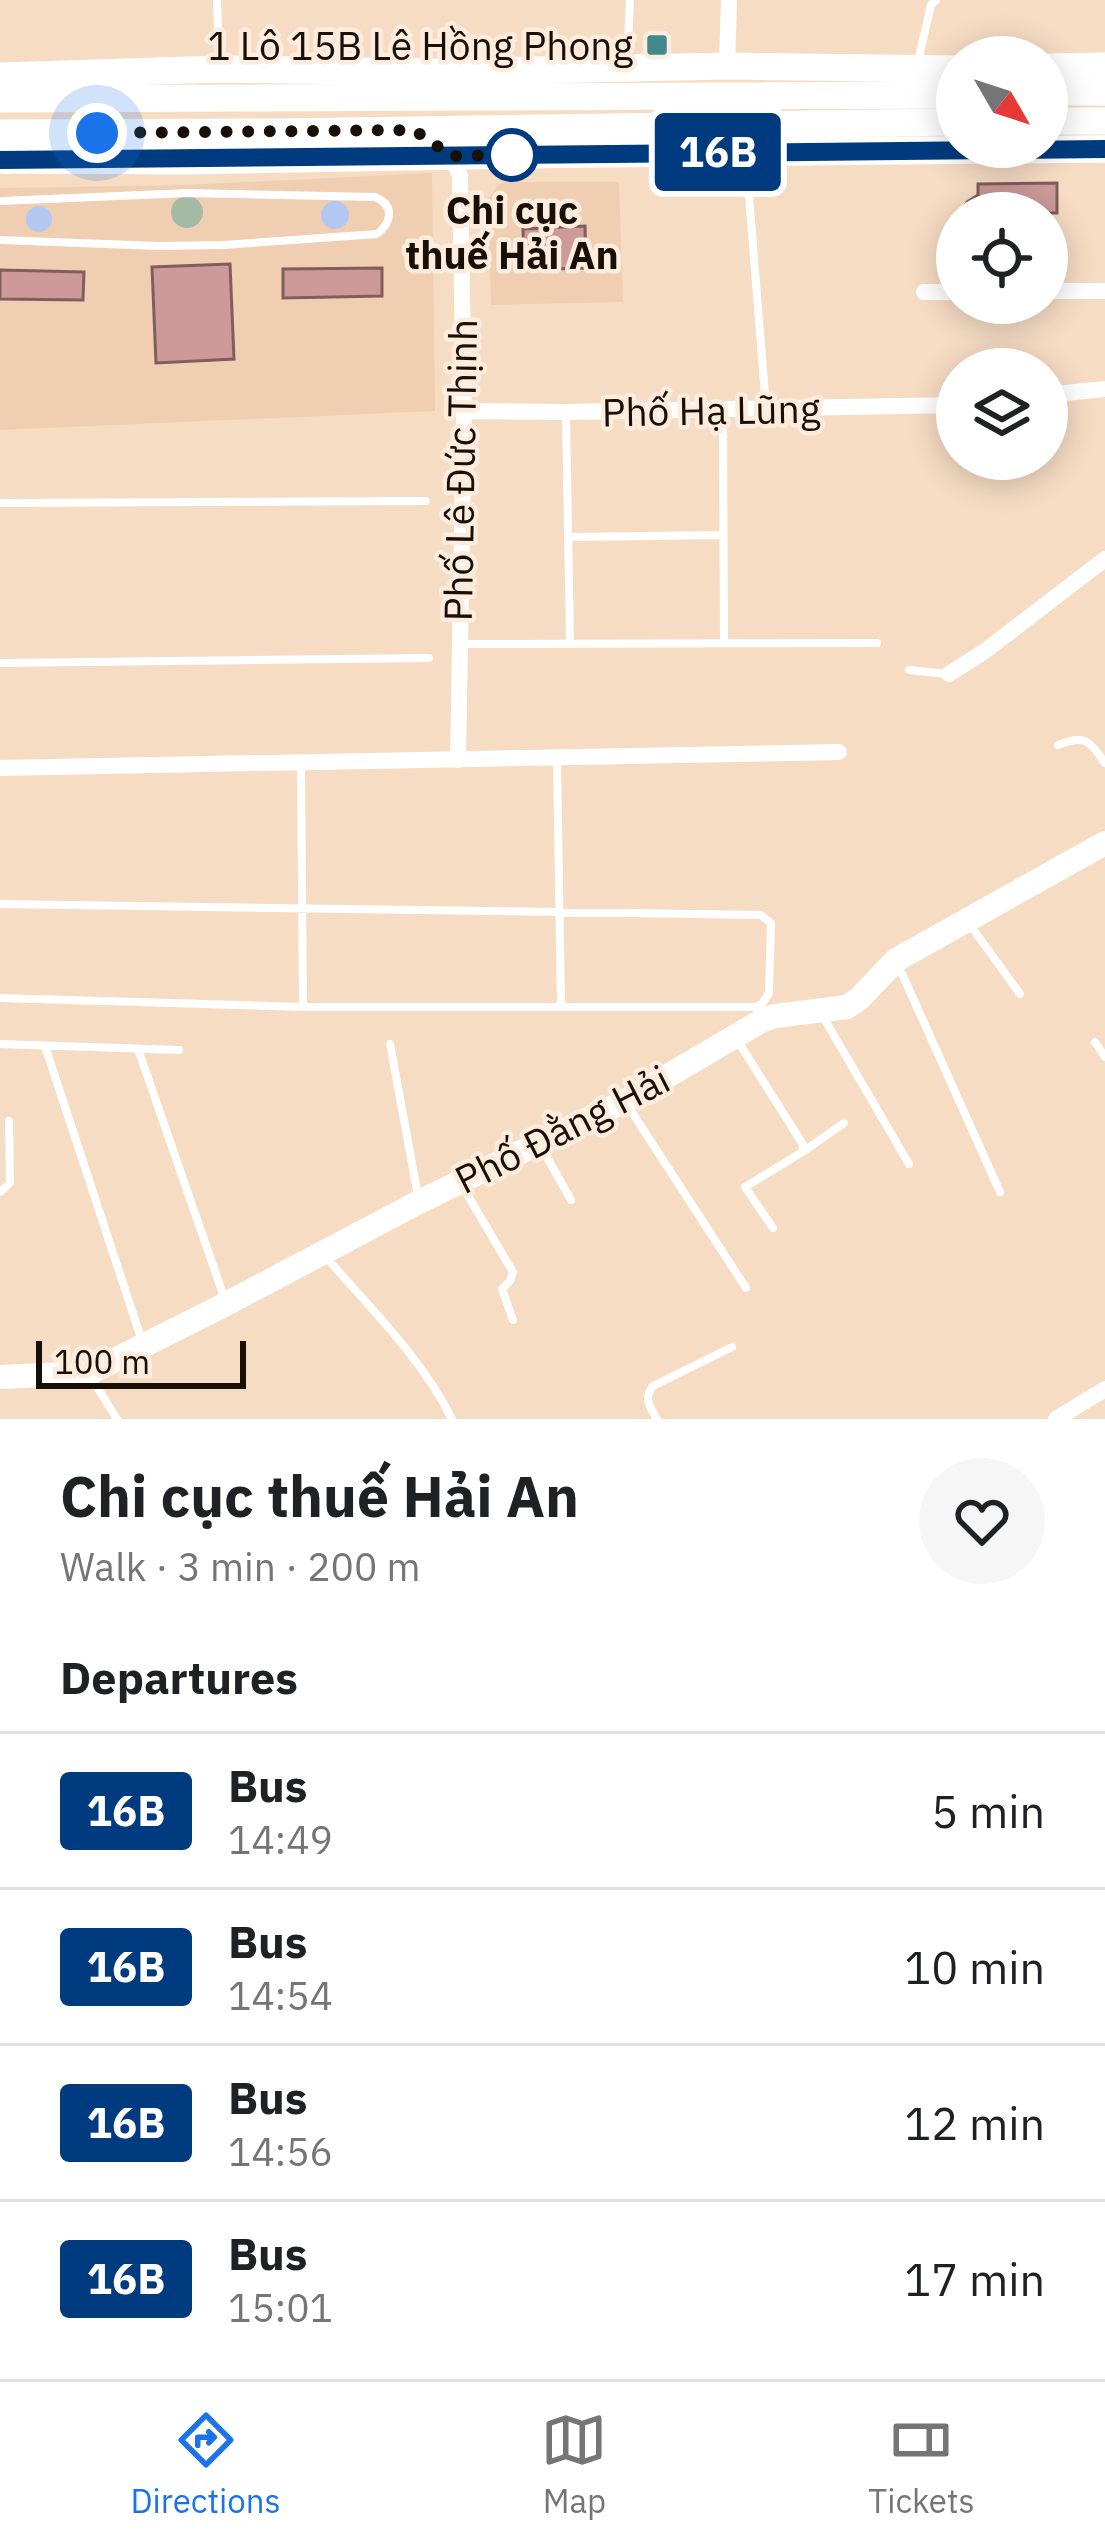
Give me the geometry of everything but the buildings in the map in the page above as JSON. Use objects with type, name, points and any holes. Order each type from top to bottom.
[{"type":"main road","points":[[0,76],[727,66],[936,116]]},
{"type":"main road","points":[[1068,67],[1105,66]]},
{"type":"main road","points":[[0,133],[414,130],[908,109],[936,86]]},
{"type":"main road","points":[[1068,92],[1105,92]]},
{"type":"main road","points":[[0,99],[908,109],[1105,149]]},
{"type":"main road","points":[[0,160],[186,177],[452,156],[745,151],[936,100]]},
{"type":"main road","points":[[1068,122],[1105,121]]},
{"type":"street","points":[[727,66],[729,0]]},
{"type":"street","points":[[414,130],[452,156]]},
{"type":"street","name":"Phố Lê Đức Thịnh","points":[[452,156],[460,176],[464,411],[458,760]]},
{"type":"street","points":[[1068,291],[1105,290]]},
{"type":"street","points":[[924,292],[936,292]]},
{"type":"street","points":[[1068,393],[1105,389]]},
{"type":"street","name":"Phố Hạ Lũng","points":[[464,411],[936,405]]},
{"type":"street","points":[[949,674],[1105,559]]},
{"type":"street","points":[[0,768],[839,752]]},
{"type":"street","name":"Phố Đằng Hải","points":[[0,1377],[88,1373],[625,1101],[775,1016],[847,1007],[896,960],[1105,843]]},
{"type":"street","points":[[1056,1419],[1105,1389]]},
{"type":"lane","points":[[217,0],[219,70]]},
{"type":"lane","points":[[628,43],[630,0]]},
{"type":"lane","points":[[908,109],[936,0]]},
{"type":"lane","points":[[745,151],[766,409]]},
{"type":"lane","points":[[0,201],[186,177],[375,197],[385,201],[390,217],[377,234],[223,245],[0,240]]},
{"type":"lane","points":[[723,409],[724,644]]},
{"type":"lane","points":[[566,412],[570,644]]},
{"type":"lane","points":[[0,503],[426,500]]},
{"type":"lane","points":[[568,537],[724,536]]},
{"type":"lane","points":[[458,644],[878,643]]},
{"type":"lane","points":[[0,663],[430,658]]},
{"type":"lane","points":[[909,670],[949,674]]},
{"type":"lane","points":[[1058,745],[1075,738],[1085,740],[1105,763]]},
{"type":"lane","points":[[557,758],[561,1006]]},
{"type":"lane","points":[[301,763],[304,1007]]},
{"type":"lane","points":[[0,904],[761,915],[771,923],[769,993],[755,1007],[304,1007],[0,998]]},
{"type":"lane","points":[[967,921],[1019,994]]},
{"type":"lane","points":[[896,960],[1000,1192]]},
{"type":"lane","points":[[820,1012],[908,1164]]},
{"type":"lane","points":[[735,1036],[804,1151]]},
{"type":"lane","points":[[1095,1042],[1105,1057]]},
{"type":"lane","points":[[0,1044],[179,1050]]},
{"type":"lane","points":[[390,1044],[419,1202]]},
{"type":"lane","points":[[45,1046],[144,1345]]},
{"type":"lane","points":[[138,1049],[226,1304]]},
{"type":"lane","points":[[625,1101],[746,1288]]},
{"type":"lane","points":[[0,1192],[10,1183],[9,1121]]},
{"type":"lane","points":[[772,1228],[745,1187],[844,1123]]},
{"type":"lane","points":[[539,1144],[571,1200]]},
{"type":"lane","points":[[460,1183],[513,1272],[502,1289],[513,1320]]},
{"type":"lane","points":[[323,1254],[409,1352],[452,1419]]},
{"type":"lane","points":[[657,1419],[647,1401],[653,1386],[733,1347]]},
{"type":"lane","points":[[88,1373],[117,1419]]},
{"type":"shaded area","points":[[432,173],[435,411],[0,430],[0,188]]},
{"type":"shaded area","points":[[505,182],[619,182],[623,302],[491,305],[488,200]]},
{"type":"green space","points":[[187,196],[198,201],[203,212],[198,223],[187,228],[176,223],[171,212],[176,201]]},
{"type":"water","points":[[335,201],[345,205],[349,215],[345,225],[335,229],[325,225],[321,215],[325,205]]},
{"type":"water","points":[[39,206],[52,219],[39,232],[26,219]]},
{"type":"bus line","name":"16B","points":[[0,160],[1105,149]]},
{"type":"place","name":"1 Lô 15B Lê Hồng Phong","points":[[657,45]]},
{"type":"place","name":"Chi cục thuế Hải An","points":[[512,155]]},
{"type":"route","points":[[97,133],[414,130],[452,156],[512,155]]}]
